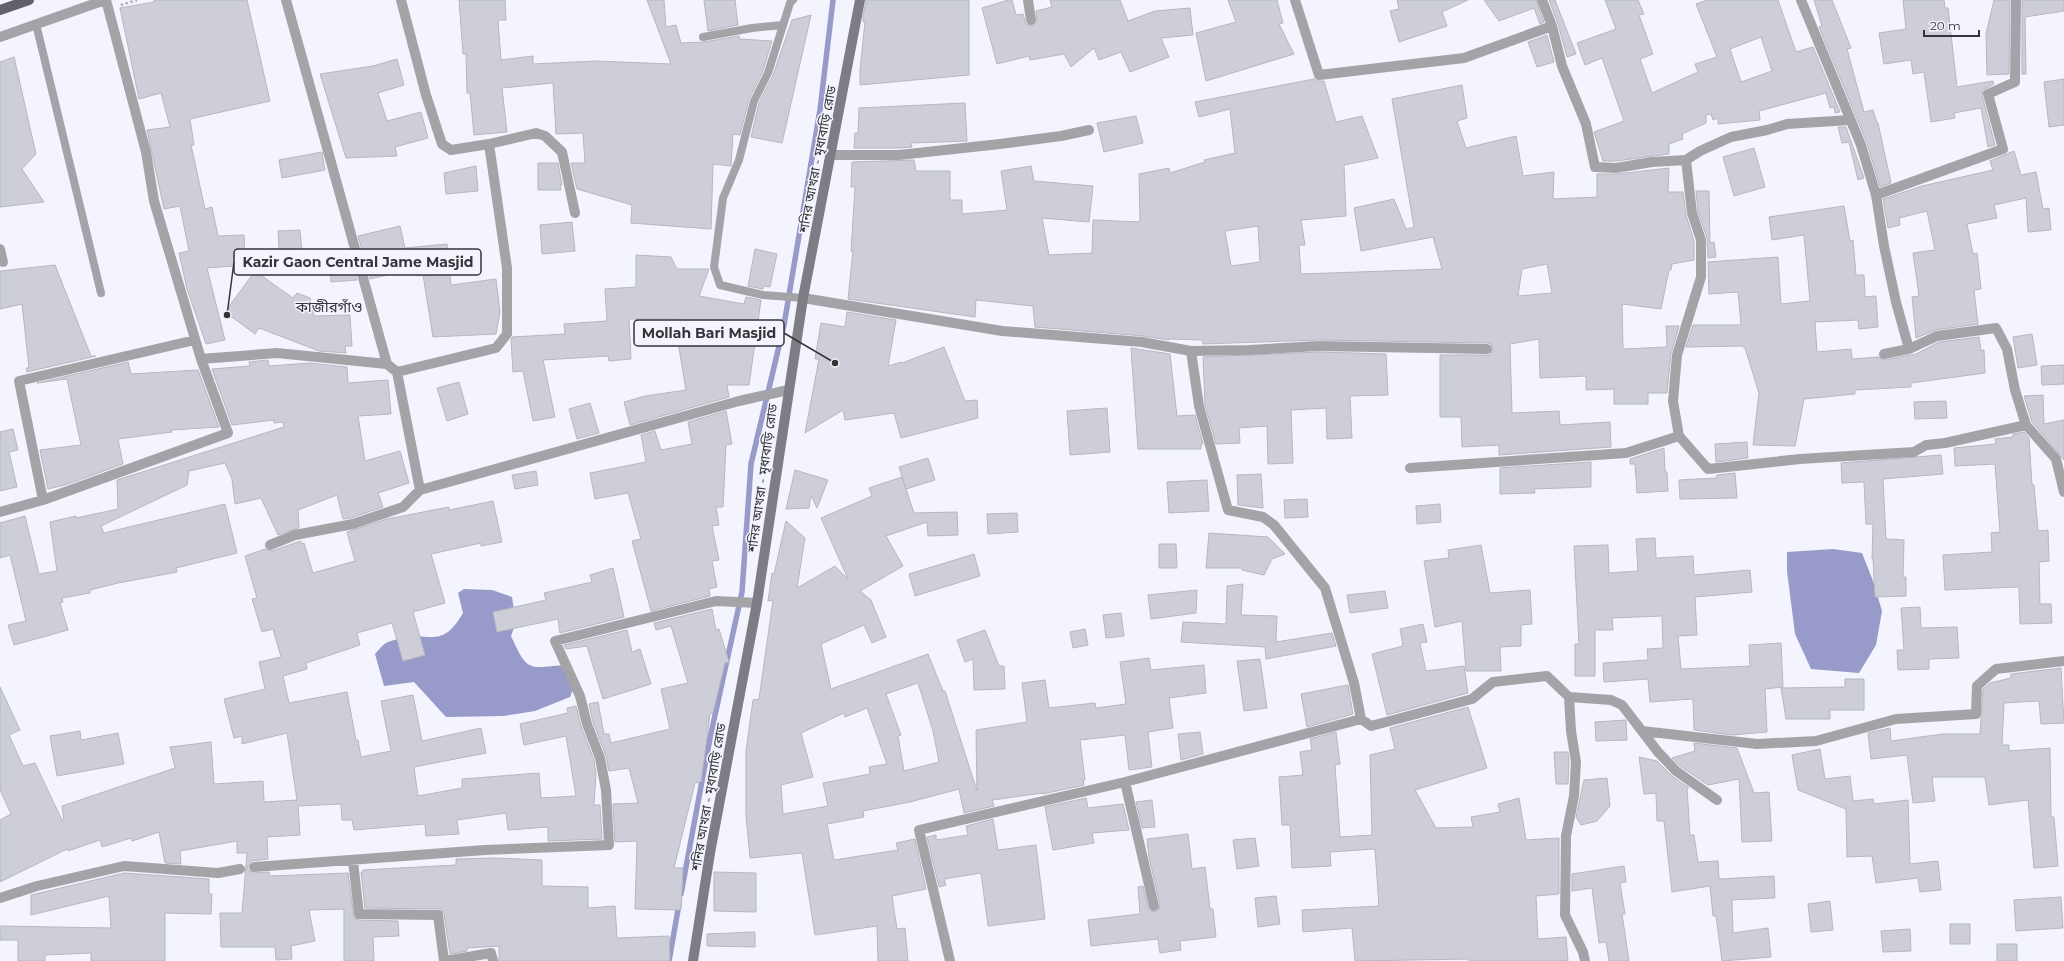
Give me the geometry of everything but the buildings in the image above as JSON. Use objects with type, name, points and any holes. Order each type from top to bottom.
[{"type":"main road","points":[[0,10],[29,0]]},
{"type":"main road","name":"শনির আখরা - মৃধাবাড়ি রোড","points":[[693,961],[712,845],[757,603],[803,298],[860,0]]},
{"type":"street","points":[[286,0],[387,364]]},
{"type":"street","points":[[401,0],[426,95],[442,144],[451,150],[489,144],[536,133],[545,136],[562,152],[575,213]]},
{"type":"street","points":[[1028,0],[1031,20]]},
{"type":"street","points":[[1295,0],[1319,75],[1464,58],[1552,26]]},
{"type":"street","points":[[1542,0],[1552,26],[1562,66],[1586,124],[1595,166],[1616,168],[1652,162],[1686,160],[1700,151],[1731,137],[1767,130],[1787,124],[1850,120]]},
{"type":"street","points":[[1801,0],[1861,145],[1876,195],[1896,302],[1909,349]]},
{"type":"street","points":[[1876,195],[2003,149],[1988,94],[2015,82],[2016,0]]},
{"type":"street","points":[[0,37],[36,24],[105,3],[146,152],[154,201],[201,359],[228,433],[43,500],[0,512]]},
{"type":"street","points":[[831,155],[899,155],[1061,136],[1089,130]]},
{"type":"street","points":[[397,372],[496,348],[507,334],[507,268],[489,144]]},
{"type":"street","points":[[1686,160],[1692,213],[1701,240],[1701,276],[1677,355],[1673,401],[1679,436],[1708,469],[1800,459],[1914,452],[1926,445],[1945,443],[2026,424]]},
{"type":"street","points":[[0,249],[3,262]]},
{"type":"street","points":[[803,298],[1002,331],[1142,342],[1191,351],[1249,350],[1318,346],[1487,349]]},
{"type":"street","points":[[1884,354],[1909,349],[1937,336],[1996,328],[2007,349],[2015,390],[2026,424],[2056,459],[2064,492]]},
{"type":"street","points":[[43,500],[19,381],[195,340]]},
{"type":"street","points":[[1191,351],[1198,406],[1228,510],[1263,517],[1274,525],[1325,588],[1354,682],[1361,719],[1371,726],[1472,699],[1494,682],[1547,676],[1569,697],[1611,700],[1622,705],[1676,771],[1717,800]]},
{"type":"street","points":[[201,359],[277,352],[387,364],[397,372],[420,490]]},
{"type":"street","points":[[270,545],[295,534],[354,524],[403,507],[420,490],[739,401],[788,390]]},
{"type":"street","points":[[1410,468],[1626,453],[1679,436]]},
{"type":"street","points":[[254,867],[353,861],[485,850],[609,845],[606,790],[600,758],[587,724],[580,696],[555,641],[716,601],[757,603]]},
{"type":"street","points":[[1642,731],[1757,744],[1816,742],[1896,719],[1976,714],[1977,686],[1996,670],[2064,661]]},
{"type":"street","points":[[1569,697],[1571,732],[1576,762],[1574,796],[1566,836],[1564,915],[1583,952],[1585,961]]},
{"type":"street","points":[[950,961],[919,830],[1125,782],[1361,719]]},
{"type":"street","points":[[1125,782],[1154,906]]},
{"type":"street","points":[[353,861],[358,914],[438,915],[444,961],[491,953],[493,961]]},
{"type":"street","points":[[0,898],[37,886],[124,866],[218,873],[240,869]]},
{"type":"lane","points":[[793,0],[790,3],[768,73],[754,102],[739,160],[723,198],[714,267],[720,285],[763,295],[803,298]]},
{"type":"lane","points":[[36,24],[101,293]]},
{"type":"lane","points":[[703,37],[752,28],[783,25]]},
{"type":"path","points":[[101,0],[105,3]]},
{"type":"water","points":[[1833,549],[1862,553],[1873,581],[1882,611],[1876,645],[1859,673],[1811,669],[1795,634],[1787,571],[1787,552]]},
{"type":"water","points":[[464,589],[492,590],[512,597],[516,622],[511,636],[521,655],[529,665],[535,667],[563,665],[573,689],[570,697],[535,711],[503,716],[446,717],[414,682],[384,686],[375,654],[387,642],[409,637],[441,636],[448,632],[463,613],[458,593]]},
{"type":"waterway","points":[[681,894],[710,738],[742,592],[751,464],[784,325],[820,110],[833,0]]},
{"type":"waterway","points":[[669,961],[679,904]]},
{"type":"place","name":"Kazir Gaon Central Jame Masjid","points":[[227,315]]},
{"type":"place","name":"Mollah Bari Masjid","points":[[835,363]]},
{"type":"district","name":"কাজীরগাঁও","points":[[329,307]]}]
